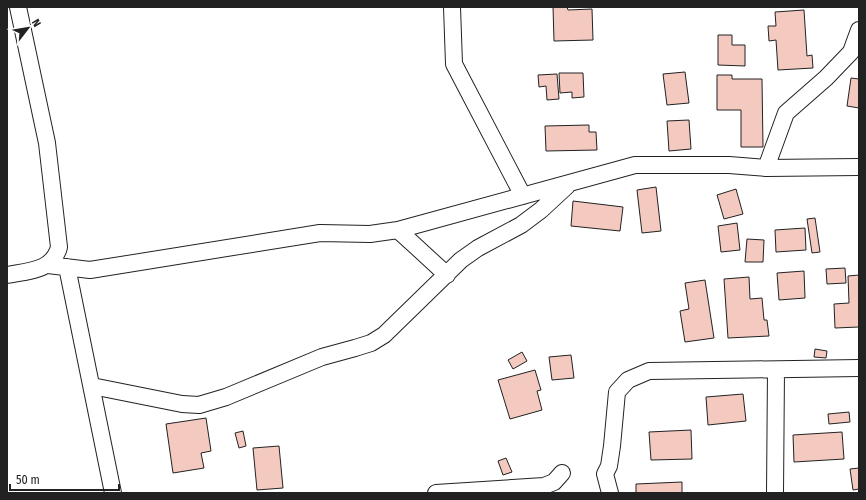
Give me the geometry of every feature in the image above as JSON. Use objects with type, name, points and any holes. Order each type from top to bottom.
[{"type":"street","points":[[18,7],[47,143],[57,224],[59,247],[56,257],[48,265]]},
{"type":"street","points":[[452,7],[454,64],[523,196]]},
{"type":"street","points":[[766,168],[786,113],[851,52],[859,30]]},
{"type":"street","points":[[7,275],[48,265],[90,270],[320,233],[370,234],[398,230],[635,165],[729,165],[766,168],[859,167]]},
{"type":"street","points":[[92,386],[182,404],[212,402],[322,357],[371,343],[384,335],[461,260],[478,248],[521,225],[541,210],[570,183]]},
{"type":"street","points":[[398,230],[446,275]]},
{"type":"street","points":[[67,267],[92,386],[112,493]]},
{"type":"street","points":[[610,493],[605,474],[609,466],[612,446],[617,392],[628,380],[649,371],[859,368]]},
{"type":"street","points":[[775,493],[776,370]]},
{"type":"street","points":[[436,493],[544,486],[554,482],[562,473]]},
{"type":"building","points":[[553,7],[567,7],[568,10],[592,9],[593,40],[554,41]]},
{"type":"building","points":[[804,10],[807,56],[812,55],[813,68],[778,70],[776,40],[769,41],[768,26],[776,26],[775,12]]},
{"type":"building","points":[[718,35],[732,35],[732,45],[745,45],[745,66],[718,65]]},
{"type":"building","points":[[685,72],[689,103],[667,105],[663,74]]},
{"type":"building","points":[[559,73],[583,73],[584,97],[572,98],[572,92],[560,93]]},
{"type":"building","points":[[557,74],[559,99],[547,100],[546,86],[539,87],[538,75]]},
{"type":"building","points":[[717,75],[732,75],[732,79],[762,79],[763,147],[741,147],[741,110],[717,110]]},
{"type":"building","points":[[851,78],[859,79],[859,108],[847,106]]},
{"type":"building","points":[[689,120],[691,149],[669,151],[667,121]]},
{"type":"building","points":[[589,125],[589,132],[596,132],[597,150],[546,151],[545,126]]},
{"type":"building","points":[[656,187],[661,231],[642,233],[637,190]]},
{"type":"building","points":[[736,189],[743,214],[724,219],[717,195]]},
{"type":"building","points":[[573,201],[623,207],[620,231],[571,226]]},
{"type":"building","points":[[815,218],[820,252],[812,253],[807,219]]},
{"type":"building","points":[[737,223],[740,250],[721,252],[718,226]]},
{"type":"building","points":[[805,228],[806,250],[776,252],[775,230]]},
{"type":"building","points":[[747,239],[764,240],[763,262],[745,262]]},
{"type":"building","points":[[845,268],[846,283],[827,284],[826,269]]},
{"type":"building","points":[[804,271],[805,298],[779,300],[777,273]]},
{"type":"building","points":[[859,275],[859,327],[835,328],[834,304],[849,303],[848,276]]},
{"type":"building","points":[[749,277],[750,299],[762,298],[764,320],[767,320],[769,336],[728,338],[724,279]]},
{"type":"building","points":[[705,280],[714,338],[685,342],[680,311],[689,309],[685,283]]},
{"type":"building","points":[[815,349],[827,351],[826,358],[814,357]]},
{"type":"building","points":[[522,352],[527,361],[513,369],[508,360]]},
{"type":"building","points":[[571,355],[574,378],[552,380],[549,357]]},
{"type":"building","points":[[535,370],[541,390],[537,391],[542,410],[510,419],[498,380]]},
{"type":"building","points":[[743,394],[746,421],[708,425],[706,397]]},
{"type":"building","points":[[849,412],[850,422],[829,424],[828,414]]},
{"type":"building","points":[[206,418],[211,451],[201,453],[204,468],[173,473],[166,424]]},
{"type":"building","points":[[691,430],[692,459],[651,460],[649,432]]},
{"type":"building","points":[[243,431],[246,446],[239,448],[235,433]]},
{"type":"building","points":[[842,432],[844,459],[794,462],[793,435]]},
{"type":"building","points":[[279,446],[283,488],[257,490],[253,448]]},
{"type":"building","points":[[506,458],[512,472],[503,475],[498,461]]},
{"type":"building","points":[[859,468],[859,489],[853,490],[850,469]]},
{"type":"building","points":[[682,482],[682,493],[636,493],[636,484]]}]
